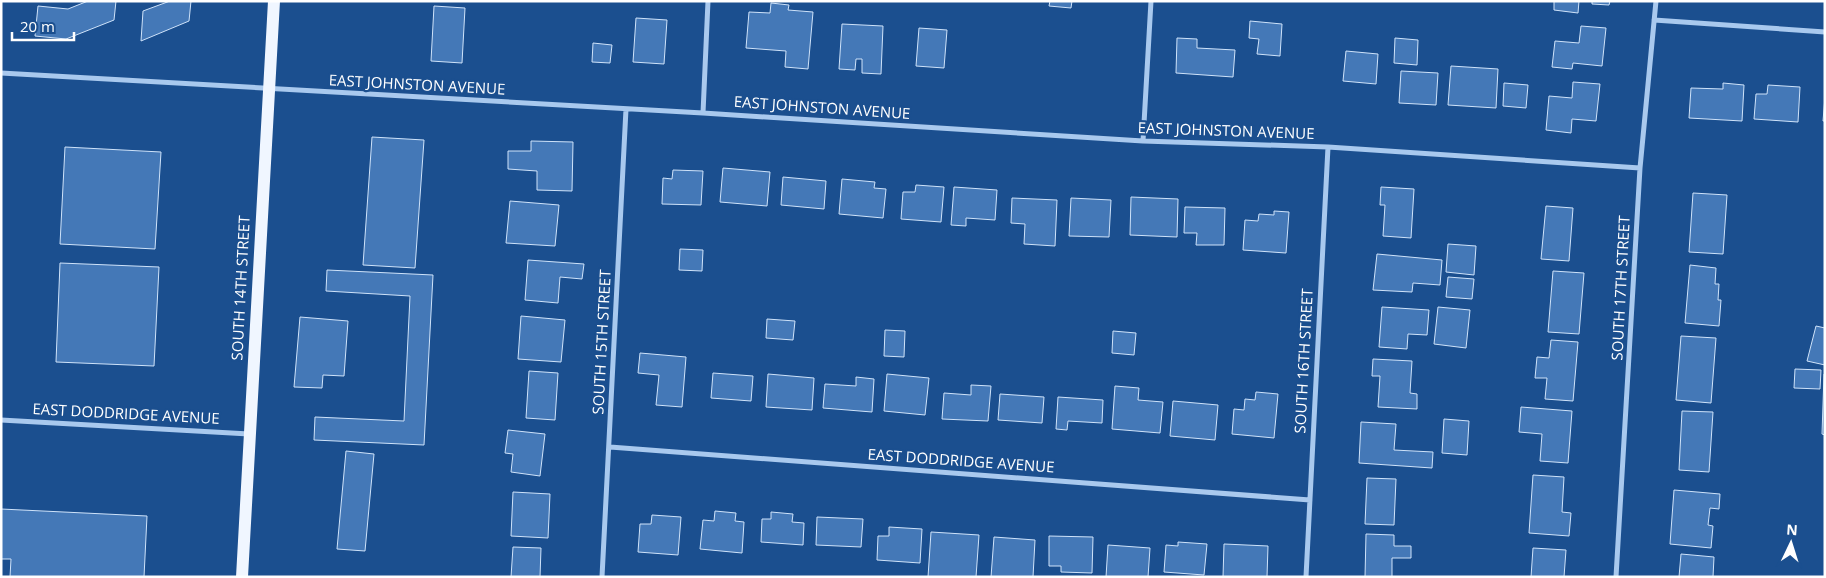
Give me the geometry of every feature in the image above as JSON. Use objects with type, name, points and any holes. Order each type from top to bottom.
[{"type":"main road","name":"SOUTH 14TH STREET","points":[[242,577],[274,1]]},
{"type":"street","points":[[704,114],[708,1]]},
{"type":"street","points":[[1143,141],[1151,1]]},
{"type":"street","name":"SOUTH 17TH STREET","points":[[1616,577],[1640,168],[1656,1]]},
{"type":"street","points":[[1654,20],[1825,32]]},
{"type":"street","name":"EAST JOHNSTON AVENUE","points":[[1,73],[1143,141],[1328,147],[1640,168]]},
{"type":"street","name":"SOUTH 15TH STREET","points":[[602,577],[626,109]]},
{"type":"street","name":"SOUTH 16TH STREET","points":[[1306,577],[1328,147]]},
{"type":"street","name":"EAST DODDRIDGE AVENUE","points":[[1,420],[250,434]]},
{"type":"street","name":"EAST DODDRIDGE AVENUE","points":[[610,447],[1310,500]]},
{"type":"building","points":[[88,1],[116,1],[114,20],[66,39],[35,36],[38,6],[68,9]]},
{"type":"building","points":[[170,1],[191,1],[189,21],[141,41],[143,11]]},
{"type":"building","points":[[1050,1],[1072,1],[1071,8],[1049,6]]},
{"type":"building","points":[[1554,1],[1579,1],[1578,13],[1554,10]]},
{"type":"building","points":[[1592,1],[1610,1],[1609,5],[1592,4]]},
{"type":"building","points":[[771,3],[789,5],[788,10],[813,12],[808,69],[785,67],[786,51],[746,48],[749,12],[770,13]]},
{"type":"building","points":[[434,6],[465,8],[462,63],[431,61]]},
{"type":"building","points":[[636,18],[667,20],[664,64],[633,62]]},
{"type":"building","points":[[1250,21],[1282,24],[1280,56],[1257,54],[1259,39],[1249,38]]},
{"type":"building","points":[[842,24],[883,26],[881,74],[862,73],[862,59],[856,59],[855,70],[839,69]]},
{"type":"building","points":[[1581,26],[1606,28],[1602,66],[1573,63],[1572,69],[1552,67],[1555,41],[1579,43]]},
{"type":"building","points":[[919,28],[947,30],[944,68],[916,66]]},
{"type":"building","points":[[1177,38],[1197,39],[1197,48],[1235,50],[1233,77],[1176,73]]},
{"type":"building","points":[[1395,38],[1418,40],[1417,65],[1394,63]]},
{"type":"building","points":[[593,43],[612,45],[610,63],[592,62]]},
{"type":"building","points":[[1346,51],[1378,54],[1376,84],[1343,81]]},
{"type":"building","points":[[1451,66],[1498,69],[1496,108],[1448,105]]},
{"type":"building","points":[[1401,71],[1438,73],[1436,105],[1399,103]]},
{"type":"building","points":[[1573,82],[1600,84],[1596,121],[1572,119],[1571,133],[1546,130],[1549,96],[1572,98]]},
{"type":"building","points":[[1504,83],[1528,85],[1526,108],[1503,106]]},
{"type":"building","points":[[1723,83],[1744,85],[1742,121],[1689,118],[1691,88],[1723,89]]},
{"type":"building","points":[[1768,85],[1800,87],[1798,122],[1754,119],[1756,94],[1767,94]]},
{"type":"building","points":[[1825,97],[1825,121],[1823,121]]},
{"type":"building","points":[[372,137],[424,140],[415,268],[363,265]]},
{"type":"building","points":[[531,141],[573,142],[572,191],[537,190],[537,171],[508,169],[508,151],[531,151]]},
{"type":"building","points":[[65,147],[161,152],[155,249],[60,244]]},
{"type":"building","points":[[723,168],[770,172],[767,206],[720,202]]},
{"type":"building","points":[[673,170],[703,171],[701,205],[662,204],[663,178],[672,179]]},
{"type":"building","points":[[783,177],[826,181],[824,209],[781,205]]},
{"type":"building","points":[[842,179],[875,182],[874,188],[886,189],[883,218],[839,214]]},
{"type":"building","points":[[916,185],[944,187],[941,222],[901,219],[903,192],[915,192]]},
{"type":"building","points":[[954,187],[997,190],[995,220],[966,218],[966,226],[951,225]]},
{"type":"building","points":[[1381,187],[1414,189],[1411,238],[1383,236],[1385,205],[1380,205]]},
{"type":"building","points":[[1693,193],[1727,195],[1723,254],[1689,252]]},
{"type":"building","points":[[1131,197],[1178,199],[1177,237],[1130,235]]},
{"type":"building","points":[[1012,198],[1057,200],[1055,246],[1024,244],[1025,224],[1011,223]]},
{"type":"building","points":[[1071,198],[1111,200],[1109,237],[1069,236]]},
{"type":"building","points":[[510,201],[559,205],[555,246],[506,243]]},
{"type":"building","points":[[1546,206],[1573,208],[1569,261],[1541,259]]},
{"type":"building","points":[[1185,207],[1225,208],[1224,245],[1196,245],[1197,233],[1184,233]]},
{"type":"building","points":[[1274,211],[1289,212],[1286,253],[1243,250],[1245,220],[1258,221],[1259,214],[1274,215]]},
{"type":"building","points":[[1448,244],[1476,246],[1474,275],[1446,272]]},
{"type":"building","points":[[680,249],[703,250],[702,271],[679,270]]},
{"type":"building","points":[[1377,254],[1442,260],[1440,285],[1413,283],[1412,292],[1373,290]]},
{"type":"building","points":[[528,260],[584,264],[582,279],[560,277],[558,303],[525,300]]},
{"type":"building","points":[[60,263],[159,267],[154,366],[56,362]]},
{"type":"building","points":[[1690,265],[1716,268],[1715,284],[1719,284],[1718,300],[1721,300],[1719,326],[1685,323]]},
{"type":"building","points":[[327,270],[433,275],[424,445],[314,440],[315,417],[404,421],[410,296],[326,291]]},
{"type":"building","points":[[1553,271],[1584,273],[1579,334],[1548,332]]},
{"type":"building","points":[[1448,277],[1474,279],[1472,299],[1446,297]]},
{"type":"building","points":[[1382,307],[1429,310],[1427,335],[1408,334],[1407,349],[1379,347]]},
{"type":"building","points":[[1438,307],[1470,310],[1466,348],[1434,344]]},
{"type":"building","points":[[521,316],[565,320],[561,362],[518,359]]},
{"type":"building","points":[[300,317],[348,321],[344,376],[323,375],[322,388],[294,387]]},
{"type":"building","points":[[767,319],[795,321],[793,340],[766,338]]},
{"type":"building","points":[[1816,326],[1825,328],[1825,365],[1807,361]]},
{"type":"building","points":[[885,330],[905,331],[904,357],[884,356]]},
{"type":"building","points":[[1113,331],[1136,333],[1134,355],[1112,353]]},
{"type":"building","points":[[1681,336],[1716,338],[1711,403],[1676,400]]},
{"type":"building","points":[[1551,340],[1578,342],[1573,401],[1545,399],[1547,378],[1535,378],[1537,357],[1549,358]]},
{"type":"building","points":[[640,353],[686,357],[682,407],[656,405],[659,375],[638,373]]},
{"type":"building","points":[[1373,359],[1412,361],[1410,393],[1417,394],[1417,409],[1378,407],[1380,376],[1372,376]]},
{"type":"building","points":[[1795,369],[1821,370],[1820,389],[1794,388]]},
{"type":"building","points":[[529,371],[558,373],[555,420],[526,418]]},
{"type":"building","points":[[713,373],[753,376],[751,401],[711,398]]},
{"type":"building","points":[[768,374],[814,378],[812,410],[766,407]]},
{"type":"building","points":[[887,374],[929,378],[925,415],[884,411]]},
{"type":"building","points":[[1825,374],[1825,435],[1822,434]]},
{"type":"building","points":[[856,377],[874,379],[872,412],[823,408],[825,384],[856,386]]},
{"type":"building","points":[[971,385],[991,386],[988,421],[942,419],[944,393],[971,395]]},
{"type":"building","points":[[1115,386],[1139,388],[1138,400],[1163,402],[1160,433],[1112,429]]},
{"type":"building","points":[[1256,392],[1278,394],[1274,438],[1232,434],[1234,409],[1244,410],[1245,399],[1255,400]]},
{"type":"building","points":[[1000,394],[1044,397],[1042,423],[998,420]]},
{"type":"building","points":[[1058,397],[1103,400],[1102,423],[1068,421],[1067,430],[1056,429]]},
{"type":"building","points":[[1173,401],[1218,405],[1215,440],[1170,436]]},
{"type":"building","points":[[1521,407],[1572,411],[1568,463],[1540,461],[1542,434],[1519,432]]},
{"type":"building","points":[[1682,411],[1713,412],[1709,472],[1679,470]]},
{"type":"building","points":[[1444,419],[1469,421],[1467,455],[1442,453]]},
{"type":"building","points":[[1361,422],[1396,424],[1394,450],[1433,452],[1432,468],[1359,463]]},
{"type":"building","points":[[508,430],[545,434],[540,476],[511,472],[513,454],[505,453]]},
{"type":"building","points":[[346,451],[374,454],[365,551],[337,549]]},
{"type":"building","points":[[1533,475],[1564,477],[1562,512],[1571,513],[1569,536],[1529,533]]},
{"type":"building","points":[[1367,478],[1396,479],[1394,525],[1365,524]]},
{"type":"building","points":[[1674,490],[1720,494],[1719,509],[1710,508],[1708,525],[1713,526],[1711,548],[1670,544]]},
{"type":"building","points":[[513,492],[550,494],[548,538],[511,536]]},
{"type":"building","points":[[1,509],[147,516],[144,577],[10,577],[11,559],[1,559]]},
{"type":"building","points":[[715,511],[736,513],[735,521],[744,522],[742,553],[700,549],[703,520],[714,521]]},
{"type":"building","points":[[771,512],[793,514],[792,522],[804,523],[803,545],[761,542],[762,519],[771,519]]},
{"type":"building","points":[[652,515],[681,517],[678,555],[638,552],[640,524],[651,524]]},
{"type":"building","points":[[817,517],[863,519],[861,547],[816,545]]},
{"type":"building","points":[[889,527],[922,529],[920,563],[877,560],[878,536],[889,536]]},
{"type":"building","points":[[931,532],[979,535],[976,577],[928,577]]},
{"type":"building","points":[[1366,534],[1394,535],[1394,546],[1411,546],[1411,558],[1392,558],[1392,577],[1365,577]]},
{"type":"building","points":[[1049,536],[1093,537],[1092,573],[1061,572],[1061,566],[1049,566]]},
{"type":"building","points":[[994,537],[1035,540],[1033,577],[991,577]]},
{"type":"building","points":[[1178,542],[1207,544],[1204,575],[1164,572],[1166,545],[1178,546]]},
{"type":"building","points":[[1224,544],[1268,546],[1267,577],[1223,577]]},
{"type":"building","points":[[1108,545],[1150,548],[1148,577],[1106,577]]},
{"type":"building","points":[[513,547],[541,548],[540,577],[511,577]]},
{"type":"building","points":[[1533,548],[1566,550],[1564,577],[1531,577]]},
{"type":"building","points":[[1681,554],[1714,557],[1713,577],[1679,577]]}]
